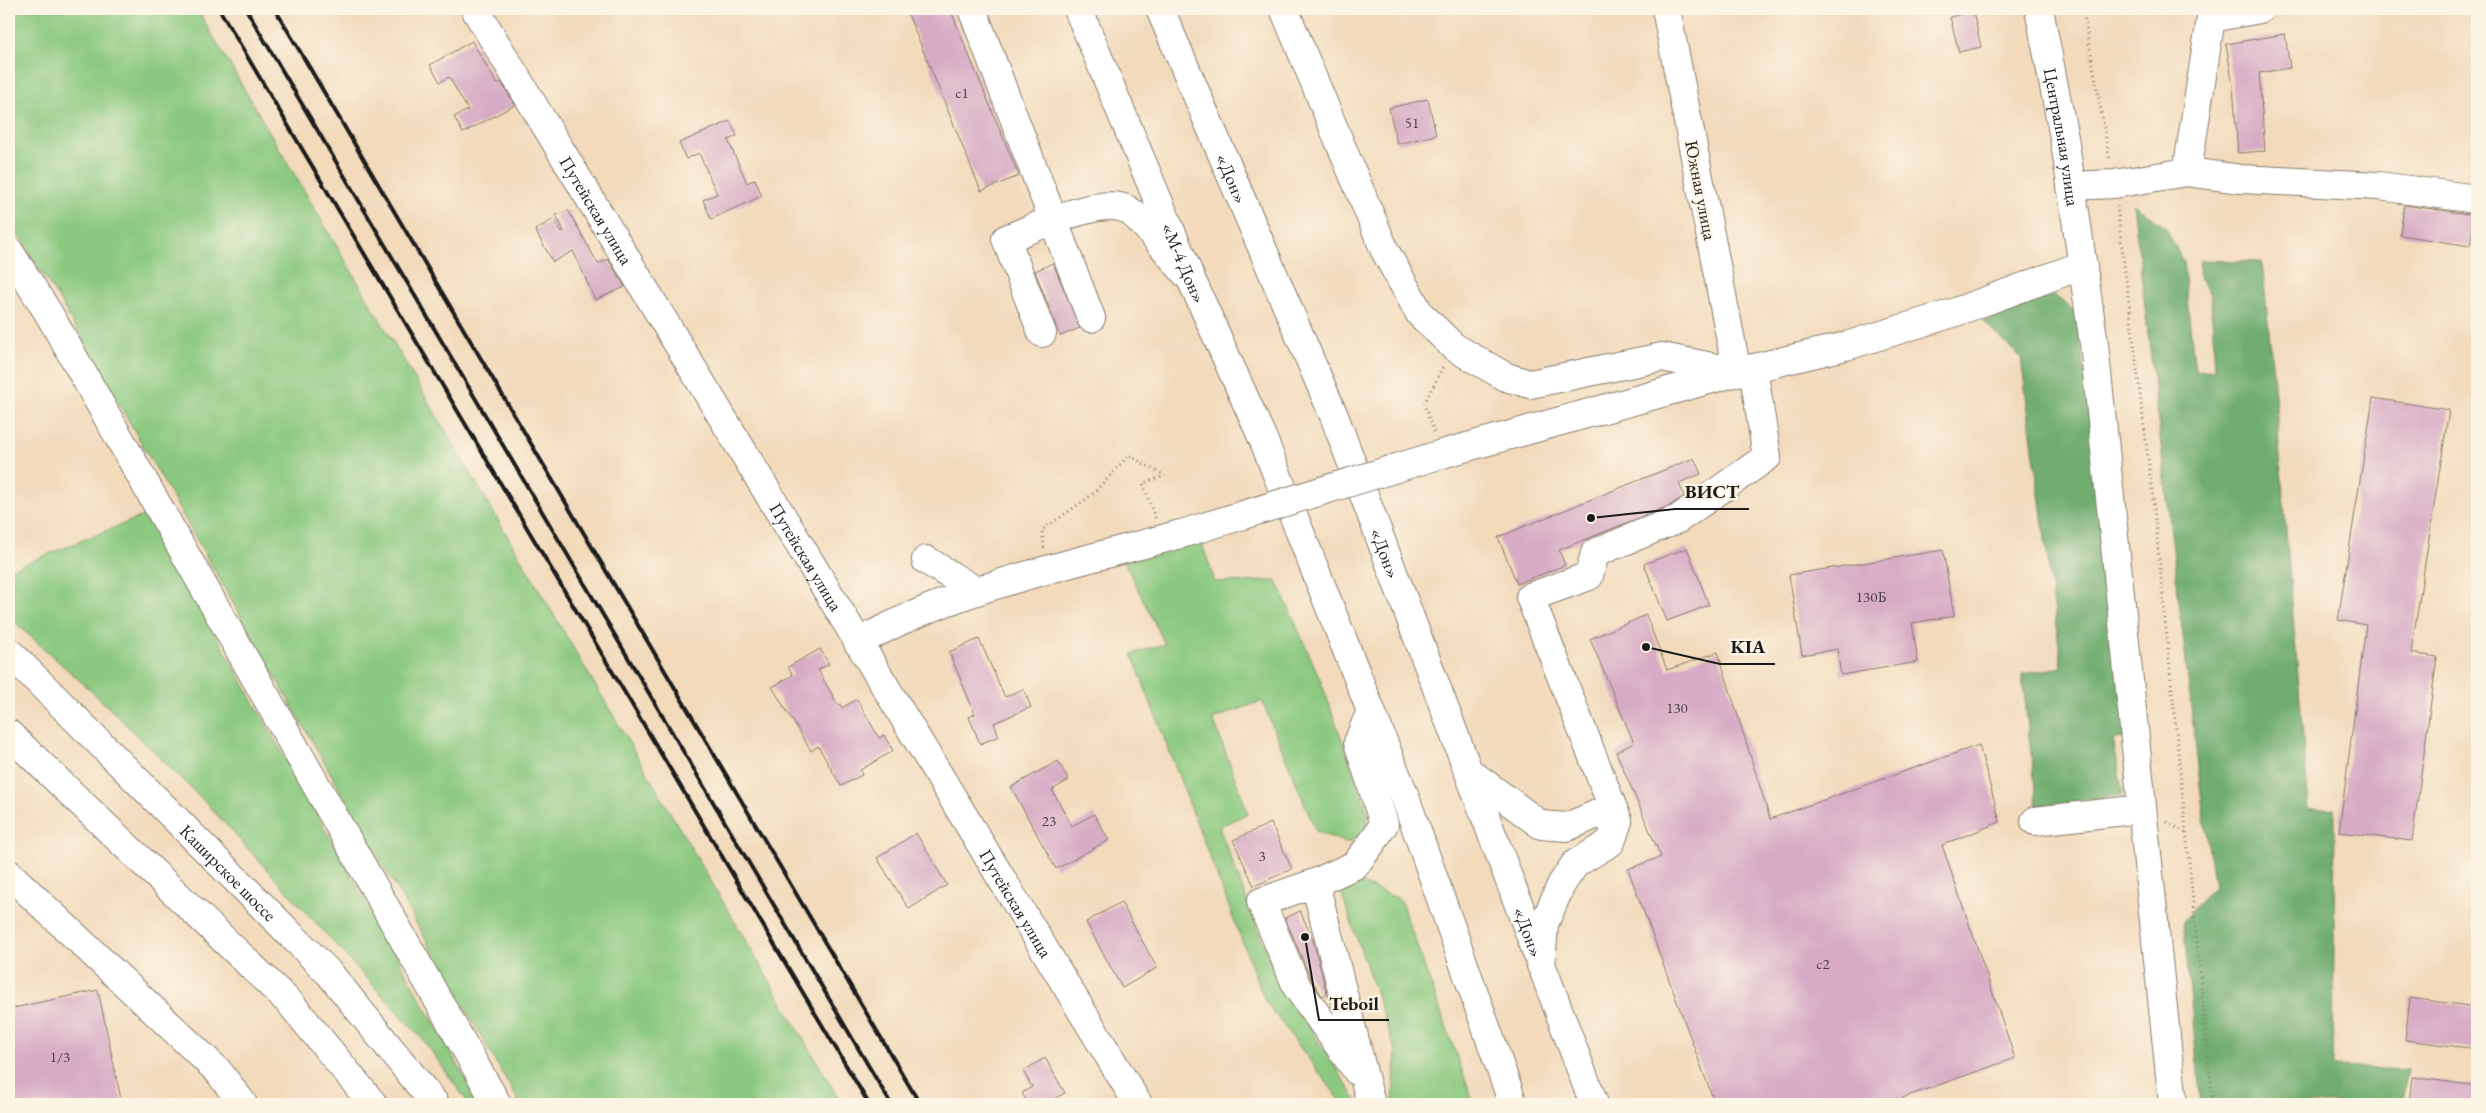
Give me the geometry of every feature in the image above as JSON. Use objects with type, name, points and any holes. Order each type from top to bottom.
[{"type":"main road","name":"Путейская улица","points":[[475,9],[1138,1104]]},
{"type":"main road","points":[[972,9],[1091,318]]},
{"type":"main road","name":"«М-4 Дон»","points":[[1078,9],[1190,279],[1263,439],[1371,711]]},
{"type":"main road","name":"«Дон»","points":[[1160,9],[1334,416],[1594,1104]]},
{"type":"main road","points":[[1284,9],[1385,251],[1420,314],[1454,347],[1506,377],[1530,384],[1662,357],[1745,370]]},
{"type":"main road","name":"Южная улица","points":[[1618,821],[1530,597],[1588,576],[1595,553],[1678,520],[1767,457],[1745,370],[1666,9]]},
{"type":"main road","name":"Центральная улица","points":[[2039,9],[2071,186],[2094,344],[2173,1104]]},
{"type":"main road","points":[[2187,172],[2211,18],[2260,9]]},
{"type":"main road","points":[[2071,186],[2114,184],[2187,172],[2241,179],[2379,186],[2477,199]]},
{"type":"main road","points":[[1042,333],[1006,239],[1053,220],[1101,206],[1113,206],[1128,210],[1190,279]]},
{"type":"main road","points":[[9,251],[49,314],[497,1104]]},
{"type":"main road","points":[[858,643],[886,627],[976,591],[1046,572],[1170,530],[1439,446],[1846,346],[1935,318],[2083,266]]},
{"type":"main road","points":[[926,560],[976,591]]},
{"type":"main road","name":"Каширское шоссе","points":[[9,652],[330,974],[435,1104]]},
{"type":"main road","points":[[1369,1095],[1297,987],[1261,902],[1315,883],[1355,865],[1384,824],[1358,742],[1371,711]]},
{"type":"main road","points":[[1371,711],[1404,794],[1513,1104]]},
{"type":"main road","points":[[9,734],[291,1004],[373,1104]]},
{"type":"main road","points":[[1468,771],[1541,825],[1567,827],[1597,814],[1618,821],[1611,842],[1575,864],[1560,885],[1544,924],[1541,965]]},
{"type":"main road","points":[[2035,821],[2142,809]]},
{"type":"main road","points":[[9,874],[218,1071],[243,1104]]},
{"type":"main road","points":[[1315,883],[1369,1095]]},
{"type":"path","points":[[2082,9],[2114,184],[2154,507],[2213,1104]]},
{"type":"path","points":[[1439,446],[1424,404],[1454,347]]},
{"type":"path","points":[[1046,572],[1042,530],[1092,495],[1129,455],[1165,476],[1143,483],[1170,530]]},
{"type":"green space","points":[[9,9],[197,9],[842,1104],[520,1104],[60,301],[9,220]]},
{"type":"green space","points":[[2133,203],[2166,228],[2183,262],[2195,371],[2215,370],[2211,297],[2199,277],[2200,260],[2262,262],[2274,384],[2309,810],[2335,808],[2333,1067],[2408,1070],[2401,1104],[2201,1104],[2183,921],[2215,886],[2204,819]]},
{"type":"green space","points":[[2054,295],[2077,313],[2128,738],[2113,739],[2123,795],[2037,806],[2022,674],[2062,667],[2021,358],[1983,321]]},
{"type":"green space","points":[[148,514],[478,1104],[469,1104],[424,1041],[207,804],[100,699],[9,617],[9,570]]},
{"type":"green space","points":[[1201,541],[1215,582],[1277,581],[1320,679],[1369,815],[1364,834],[1346,843],[1316,831],[1262,701],[1213,719],[1248,813],[1219,827],[1275,974],[1359,1104],[1343,1104],[1265,1001],[1132,654],[1165,644],[1124,561]]},
{"type":"green space","points":[[1357,882],[1400,899],[1474,1104],[1395,1104],[1393,1100],[1396,1052],[1342,895]]},
{"type":"building","points":[[906,9],[950,9],[1019,176],[981,191]]},
{"type":"building","points":[[1973,11],[1981,47],[1959,52],[1950,17]]},
{"type":"building","points":[[2285,34],[2290,68],[2259,73],[2265,151],[2238,153],[2233,86],[2226,44]]},
{"type":"building","points":[[472,41],[497,84],[501,82],[515,105],[463,133],[454,117],[468,110],[449,77],[440,82],[430,65]]},
{"type":"building","points":[[1428,99],[1436,135],[1397,144],[1389,108]]},
{"type":"building","points":[[730,121],[737,136],[728,140],[747,183],[755,179],[762,196],[711,219],[703,200],[717,194],[699,153],[686,159],[679,143]]},
{"type":"building","points":[[2404,205],[2475,215],[2470,246],[2400,235]]},
{"type":"building","points":[[568,210],[598,264],[608,259],[625,287],[595,300],[573,251],[553,262],[535,230],[554,219],[562,232],[564,231],[556,215]]},
{"type":"building","points":[[1053,263],[1080,328],[1060,336],[1035,271]]},
{"type":"building","points":[[2373,398],[2449,410],[2411,653],[2437,657],[2412,841],[2339,832],[2366,625],[2338,620]]},
{"type":"building","points":[[1694,458],[1701,474],[1679,483],[1684,496],[1671,505],[1559,550],[1565,565],[1517,584],[1498,537]]},
{"type":"building","points":[[1687,548],[1709,605],[1667,621],[1644,564]]},
{"type":"building","points":[[1943,550],[1954,616],[1912,623],[1918,662],[1841,675],[1837,649],[1802,655],[1789,575]]},
{"type":"building","points":[[1646,615],[1667,670],[1718,652],[1770,819],[1979,745],[2000,822],[1942,845],[2015,1058],[1885,1104],[1715,1104],[1628,869],[1661,857],[1616,752],[1634,743],[1590,639]]},
{"type":"building","points":[[979,639],[1005,697],[1023,689],[1031,707],[994,723],[999,736],[980,744],[969,717],[975,714],[949,652]]},
{"type":"building","points":[[820,649],[829,664],[818,670],[838,705],[840,704],[842,708],[857,699],[879,738],[884,735],[893,751],[860,770],[862,775],[841,786],[818,746],[811,751],[772,687],[793,675],[788,667]]},
{"type":"building","points":[[1058,761],[1069,780],[1052,790],[1072,826],[1094,814],[1109,840],[1056,869],[1011,787]]},
{"type":"building","points":[[1271,823],[1292,869],[1254,886],[1233,840]]},
{"type":"building","points":[[916,833],[947,885],[909,909],[877,858]]},
{"type":"building","points":[[1121,902],[1157,968],[1122,988],[1086,922]]},
{"type":"building","points":[[1300,911],[1313,940],[1327,994],[1322,996],[1311,979],[1285,918]]},
{"type":"building","points":[[98,990],[122,1104],[9,1104],[9,1009]]},
{"type":"building","points":[[2410,998],[2477,1007],[2477,1049],[2405,1040]]},
{"type":"building","points":[[1045,1058],[1065,1093],[1044,1104],[1028,1104],[1022,1093],[1032,1087],[1023,1071]]},
{"type":"building","points":[[2412,1077],[2477,1086],[2477,1104],[2409,1104]]},
{"type":"railway","points":[[219,9],[869,1104]]},
{"type":"railway","points":[[246,9],[891,1104]]},
{"type":"railway","points":[[275,9],[920,1104]]},
{"type":"place","name":"ВИСТ","points":[[1591,518]]},
{"type":"place","name":"KIA","points":[[1646,647]]},
{"type":"place","name":"Teboil","points":[[1305,937]]}]
